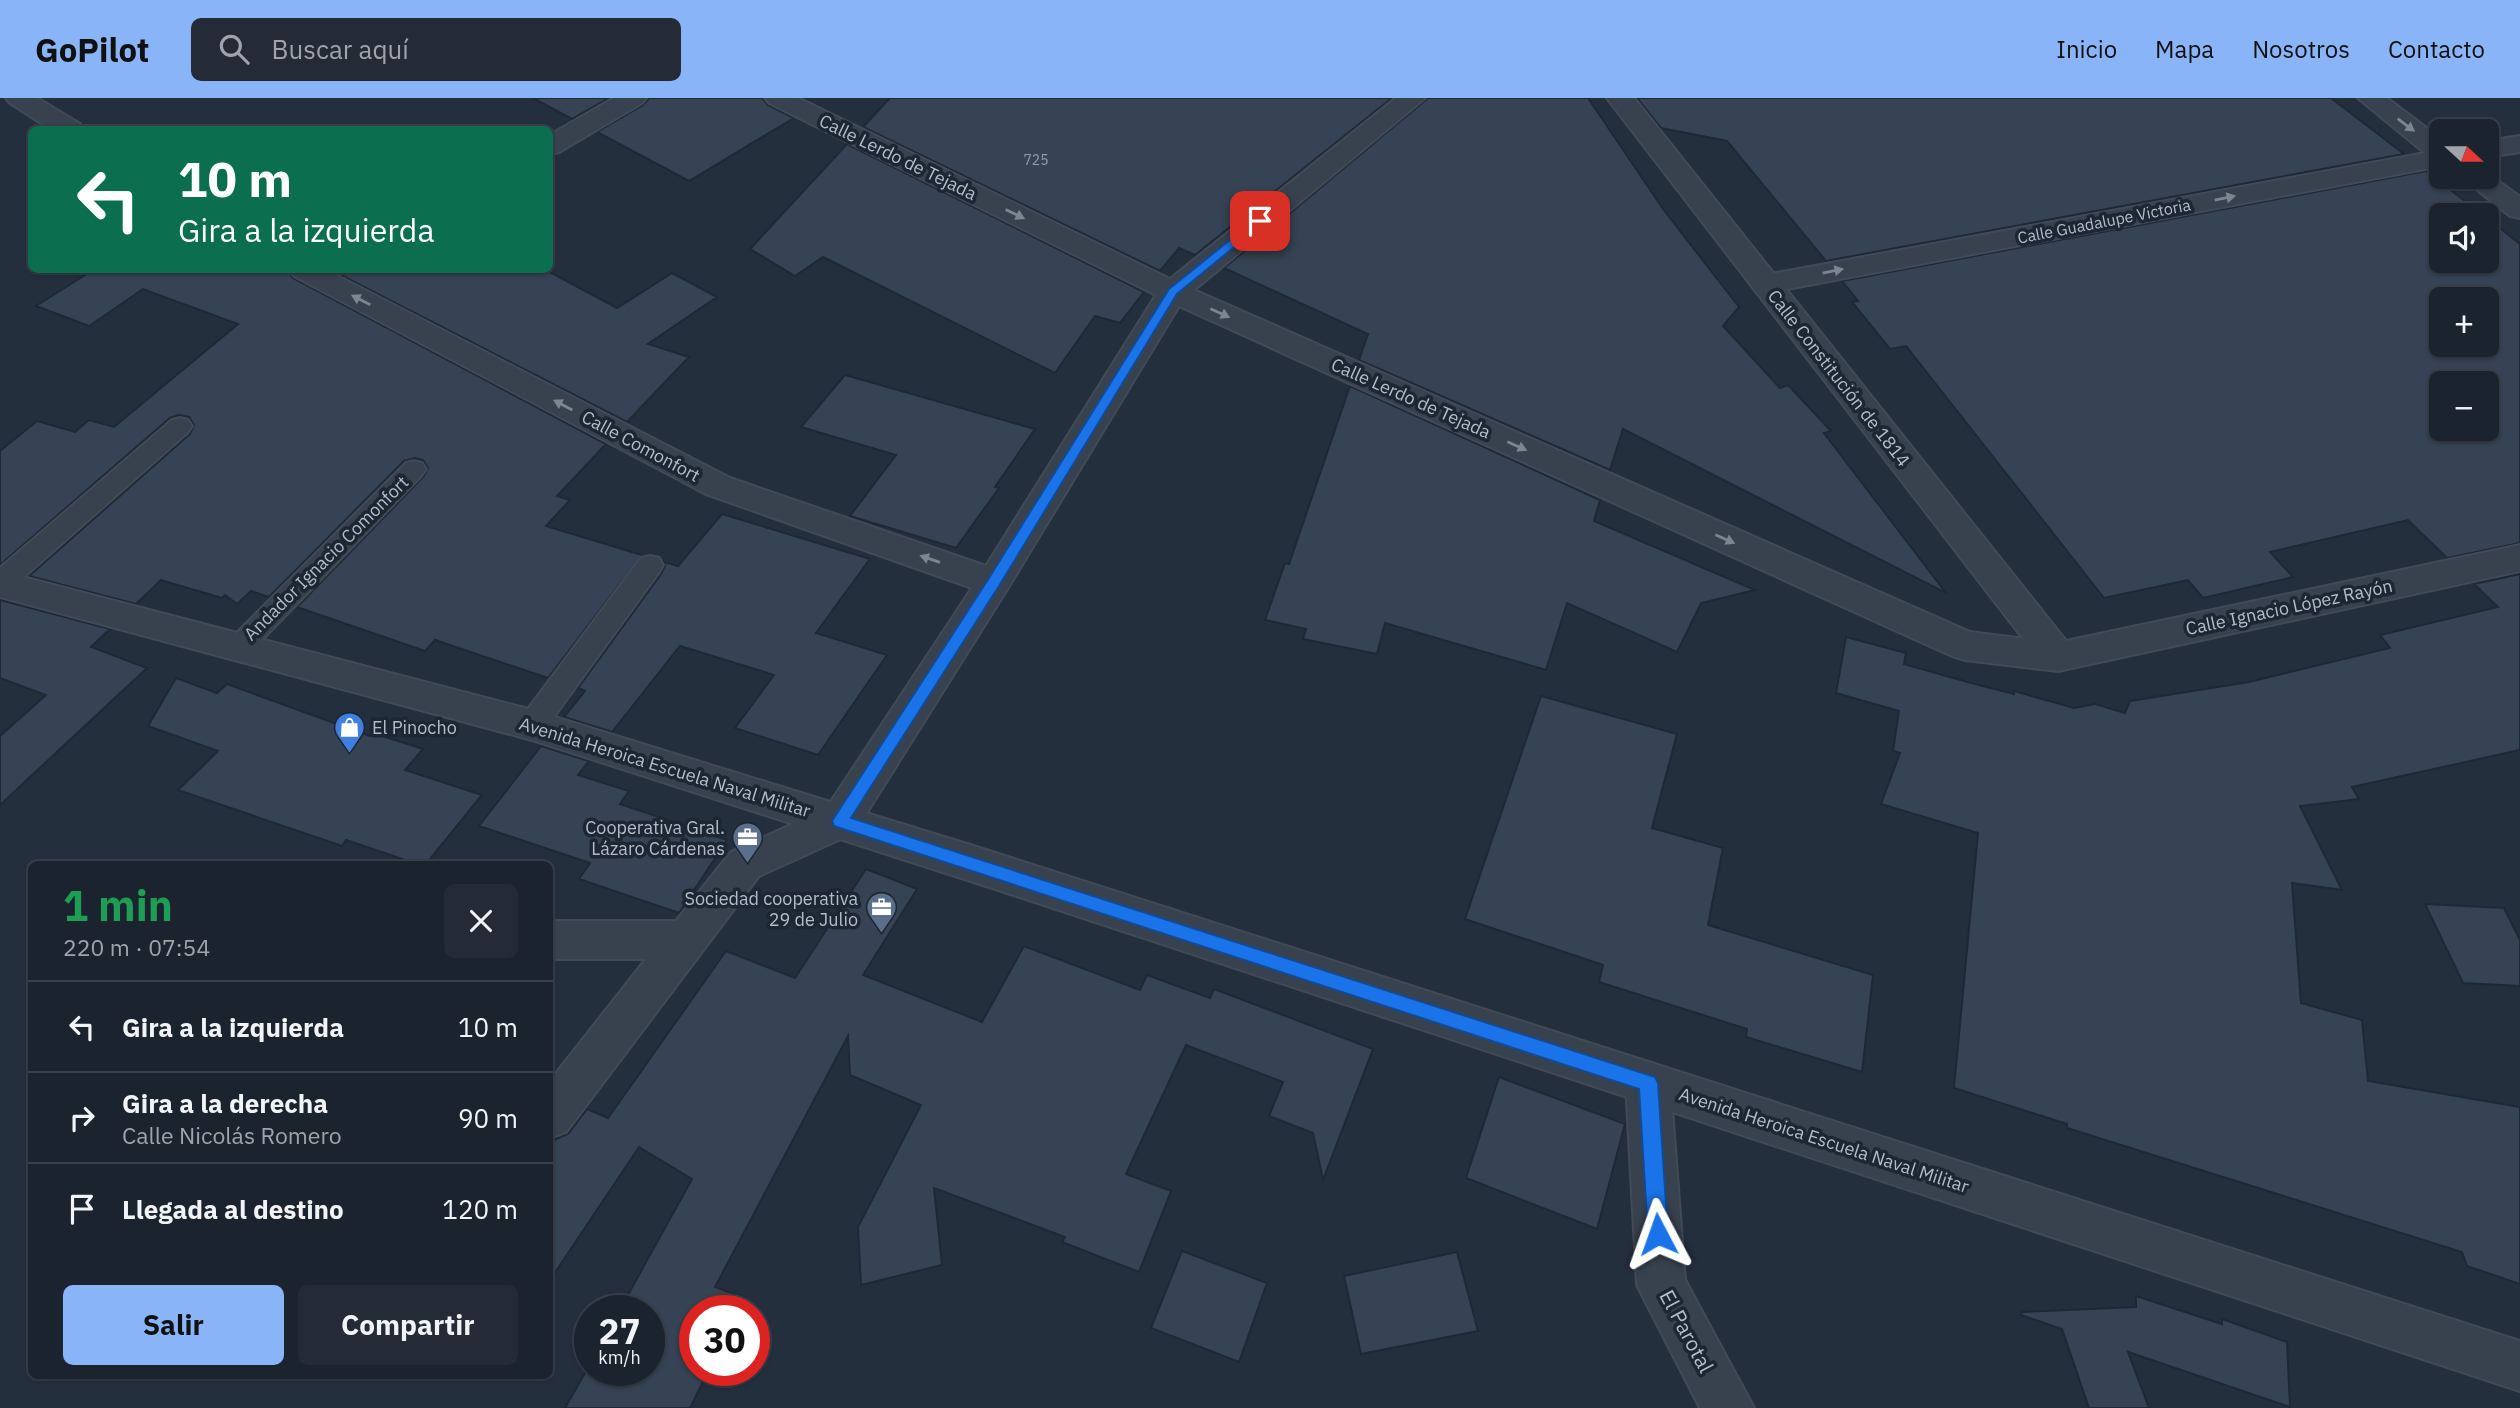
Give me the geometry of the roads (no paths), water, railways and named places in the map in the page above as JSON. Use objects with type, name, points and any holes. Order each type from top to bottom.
[{"type":"street","points":[[19,98],[64,126]]},
{"type":"street","points":[[553,144],[633,98]]},
{"type":"street","points":[[553,1112],[745,864],[840,821],[994,582],[1173,292],[1412,98]]},
{"type":"street","name":"Calle Constitución de 1814","points":[[1620,98],[2058,657]]},
{"type":"street","points":[[2371,98],[2429,143]]},
{"type":"street","name":"Calle Lerdo de Tejada","points":[[802,102],[1173,292],[1965,646],[2058,657]]},
{"type":"street","points":[[2499,147],[2520,144]]},
{"type":"street","name":"Calle Guadalupe Victoria","points":[[1766,284],[2429,160]]},
{"type":"street","points":[[2491,189],[2520,210]]},
{"type":"street","name":"Calle Comonfort","points":[[320,273],[718,486],[994,582]]},
{"type":"street","name":"Calle Ignacio López Rayón","points":[[2058,657],[2520,558]]},
{"type":"street","name":"Avenida Heroica Escuela Naval Militar","points":[[0,584],[532,724],[840,821],[2520,1366]]},
{"type":"street","points":[[553,940],[686,940]]},
{"type":"street","name":"El Parotal","points":[[1648,1083],[1661,1284],[1728,1408]]},
{"type":"lane","points":[[0,584],[180,426]]},
{"type":"lane","name":"Andador Ignacio Comonfort","points":[[238,648],[414,469]]},
{"type":"lane","points":[[532,724],[650,565]]},
{"type":"place","name":"El Pinocho","points":[[349,754]]},
{"type":"place","name":"Cooperativa Gral. Lázaro Cárdenas","points":[[748,864]]},
{"type":"place","name":"Sociedad cooperativa 29 de Julio","points":[[881,935]]}]
